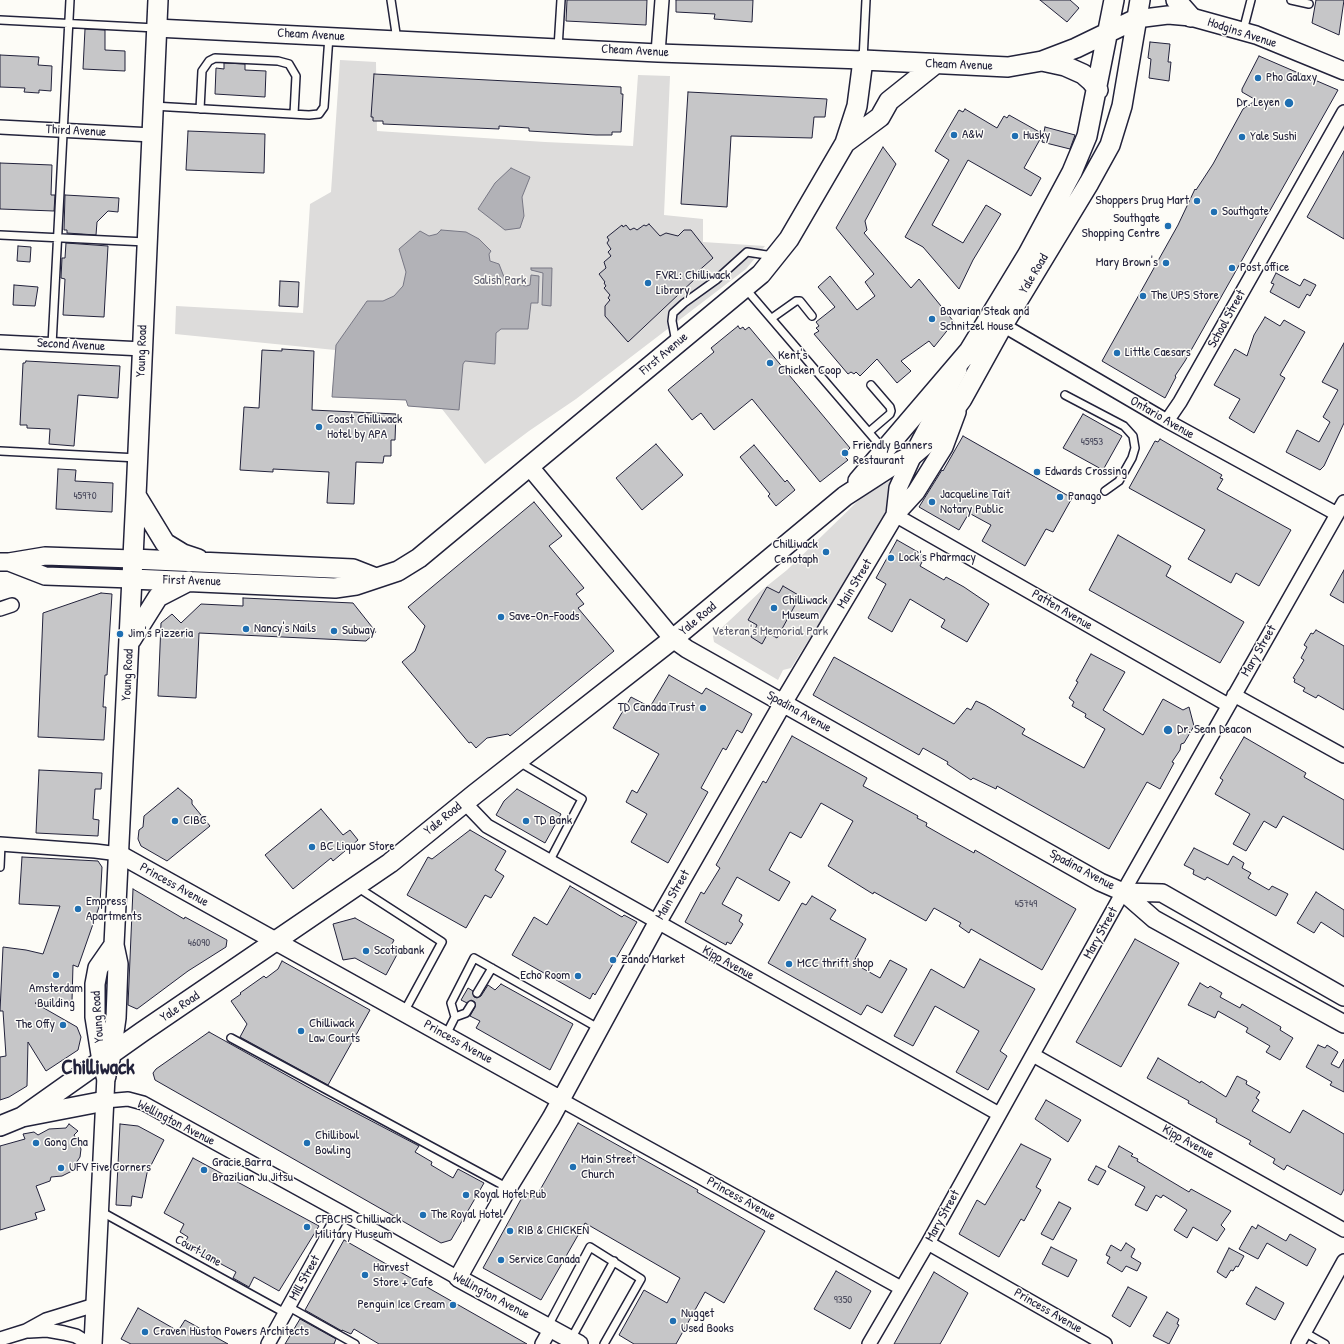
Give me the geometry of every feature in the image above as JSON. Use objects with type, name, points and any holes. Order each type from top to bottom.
[{"type":"main road","name":"Young Road","points":[[107,1063],[95,1017],[95,984],[98,968],[114,945],[138,458],[158,0]]},
{"type":"main road","name":"Yale Road","points":[[0,1126],[22,1117],[107,1063],[276,942],[390,863],[464,802],[673,639],[845,496],[893,465],[913,455],[934,437],[962,399],[996,321],[1028,254],[1072,172],[1087,136],[1098,90],[1114,0]]},
{"type":"main road","name":"Yale Road","points":[[845,496],[969,350],[996,321],[1089,184],[1110,145],[1122,106],[1140,0]]},
{"type":"main road","points":[[1176,0],[1191,17]]},
{"type":"main road","name":"Cheam Avenue","points":[[863,60],[934,65],[1008,67],[1042,61],[1076,48],[1136,19]]},
{"type":"main road","name":"First Avenue","points":[[132,579],[190,580],[335,588],[356,585],[398,571],[419,558],[762,274],[778,256],[845,143],[857,106],[863,60]]},
{"type":"main road","points":[[1042,61],[1066,66],[1083,74],[1098,90]]},
{"type":"main road","points":[[845,143],[880,117],[889,101],[934,65]]},
{"type":"main road","points":[[136,496],[164,543],[183,554],[210,564]]},
{"type":"main road","name":"First Avenue","points":[[133,559],[353,570],[376,578]]},
{"type":"main road","points":[[129,643],[143,618],[158,598],[190,580]]},
{"type":"main road","name":"Yale Road","points":[[22,1117],[105,1101]]},
{"type":"street","points":[[658,53],[662,0]]},
{"type":"street","name":"Hodgins Avenue","points":[[1136,19],[1168,15],[1191,17],[1243,31],[1344,71]]},
{"type":"street","name":"Cheam Avenue","points":[[156,28],[658,53],[863,60]]},
{"type":"street","name":"School Street","points":[[1167,421],[1180,402],[1344,112]]},
{"type":"street","name":"Third Avenue","points":[[0,127],[152,135]]},
{"type":"street","name":"Ontario Avenue","points":[[996,321],[1167,421],[1337,514]]},
{"type":"street","name":"Second Avenue","points":[[0,342],[142,349]]},
{"type":"street","name":"Main Street","points":[[895,515],[898,488],[913,455],[969,350]]},
{"type":"street","name":"Main Street","points":[[458,1278],[508,1188],[561,1100],[657,923],[783,703],[895,515],[916,492],[944,447],[962,399]]},
{"type":"street","name":"Spadina Avenue","points":[[529,466],[673,639],[687,649],[1100,882],[1123,892],[1154,919],[1344,1024]]},
{"type":"street","name":"Mary Street","points":[[869,1344],[928,1243],[1123,892],[1344,502]]},
{"type":"street","name":"Patten Avenue","points":[[895,515],[1231,700],[1344,756]]},
{"type":"street","name":"First Avenue","points":[[5,562],[45,556],[133,559]]},
{"type":"street","name":"First Avenue","points":[[5,562],[45,576],[132,579]]},
{"type":"street","name":"Kipp Avenue","points":[[464,802],[487,826],[999,1114]]},
{"type":"street","name":"Princess Avenue","points":[[1,844],[95,850],[119,854],[901,1288]]},
{"type":"street","name":"Spadina Avenue","points":[[1123,892],[1162,893],[1344,997]]},
{"type":"street","name":"Kipp Avenue","points":[[1033,1055],[1344,1230]]},
{"type":"street","name":"Young Road","points":[[93,1344],[107,1063]]},
{"type":"street","name":"Wellington Avenue","points":[[105,1101],[128,1099],[143,1103],[575,1342]]},
{"type":"street","name":"Mill Street","points":[[268,1344],[341,1212]]},
{"type":"street","name":"Princess Avenue","points":[[928,1243],[1105,1344]]},
{"type":"street","points":[[1301,1338],[1344,1261]]},
{"type":"street","points":[[0,1339],[26,1331],[46,1320],[95,1305]]},
{"type":"street","points":[[542,1344],[549,1327]]},
{"type":"street","points":[[26,1331],[47,1330],[64,1333],[76,1336],[89,1344]]},
{"type":"lane","points":[[52,344],[70,0]]},
{"type":"lane","points":[[390,0],[397,40]]},
{"type":"lane","points":[[558,48],[561,0]]},
{"type":"lane","points":[[863,60],[866,0]]},
{"type":"lane","points":[[1243,31],[1251,0]]},
{"type":"lane","points":[[1291,0],[1310,4]]},
{"type":"lane","points":[[0,20],[156,28]]},
{"type":"lane","points":[[153,106],[315,115],[323,110],[329,36]]},
{"type":"lane","points":[[200,109],[202,71],[209,61],[215,58],[278,61],[289,64],[296,76],[294,114]]},
{"type":"lane","points":[[0,235],[147,242]]},
{"type":"lane","points":[[677,345],[672,321],[673,313],[684,303],[716,280],[747,252],[778,256]]},
{"type":"lane","points":[[745,288],[884,450]]},
{"type":"lane","points":[[772,318],[798,300],[812,316]]},
{"type":"lane","points":[[869,432],[890,414],[891,411],[890,407],[871,385]]},
{"type":"lane","points":[[1065,394],[1124,426],[1133,436],[1135,448],[1132,458],[1119,481],[1106,491]]},
{"type":"lane","points":[[0,451],[138,458]]},
{"type":"lane","points":[[517,761],[582,799],[549,862]]},
{"type":"lane","points":[[0,868],[1,844]]},
{"type":"lane","points":[[356,887],[442,942],[404,1012]]},
{"type":"lane","points":[[446,1035],[455,1017],[451,1003],[474,958],[600,1029]]},
{"type":"lane","points":[[477,993],[492,968]]},
{"type":"lane","points":[[455,1017],[466,1013],[471,1005]]},
{"type":"lane","points":[[231,1038],[508,1188]]},
{"type":"lane","name":"Court Lane","points":[[100,1211],[287,1310],[356,1344]]},
{"type":"lane","points":[[549,1327],[590,1247],[641,1279],[604,1344]]},
{"type":"lane","points":[[575,1342],[614,1261]]},
{"type":"lane","points":[[1301,1338],[1325,1344]]},
{"type":"green space","name":"Salish Park","points":[[340,60],[376,62],[377,131],[545,142],[633,146],[638,75],[670,76],[664,215],[703,219],[703,242],[765,246],[746,269],[576,399],[529,431],[485,464],[442,409],[408,406],[406,400],[332,397],[335,350],[175,334],[176,306],[303,313],[310,204],[331,192]]},
{"type":"green space","name":"Veteran's Memorial Park","points":[[897,477],[892,508],[791,668],[783,670],[778,680],[714,642],[713,636],[762,590],[787,570],[864,495]]},
{"type":"shaded area","points":[[511,168],[530,177],[522,197],[524,216],[520,228],[505,230],[478,209],[495,183]]},
{"type":"shaded area","points":[[441,230],[466,232],[479,239],[491,251],[489,254],[490,261],[499,264],[504,277],[509,283],[526,286],[530,285],[531,275],[539,276],[538,303],[531,303],[528,329],[501,329],[496,333],[495,364],[465,361],[463,364],[459,410],[408,406],[406,400],[332,397],[336,345],[367,301],[383,301],[394,296],[403,286],[406,272],[399,249],[420,231],[429,236],[437,234]]},
{"type":"shaded area","points":[[531,268],[552,268],[551,306],[542,305],[543,273],[531,270]]},
{"type":"building","points":[[567,0],[647,0],[646,25],[566,21]]},
{"type":"building","points":[[676,0],[753,0],[752,22],[714,19],[715,14],[676,12]]},
{"type":"building","points":[[1040,0],[1070,0],[1079,8],[1067,22]]},
{"type":"building","points":[[1316,0],[1344,0],[1339,35],[1312,23]]},
{"type":"building","points":[[85,29],[105,30],[105,50],[125,51],[125,71],[83,69]]},
{"type":"building","points":[[1150,42],[1170,44],[1168,62],[1171,62],[1169,81],[1149,78],[1151,59],[1148,58]]},
{"type":"building","points":[[0,55],[39,57],[38,65],[52,66],[51,91],[39,90],[39,93],[24,92],[25,88],[0,87]]},
{"type":"building","points":[[1259,56],[1338,90],[1185,361],[1175,376],[1176,377],[1165,398],[1102,361],[1178,225],[1195,189],[1196,190],[1213,164],[1243,109],[1256,100],[1242,92],[1242,89]]},
{"type":"building","points":[[224,63],[245,64],[245,70],[266,71],[265,97],[215,94],[216,68],[224,69]]},
{"type":"building","points":[[374,74],[621,87],[621,94],[623,94],[621,132],[612,132],[612,135],[596,135],[529,131],[529,128],[499,126],[499,129],[383,124],[383,121],[373,121],[373,117],[371,117]]},
{"type":"building","points":[[688,92],[827,99],[825,117],[814,117],[812,138],[731,136],[727,207],[681,204]]},
{"type":"building","points":[[965,109],[997,128],[1004,116],[1007,118],[1009,115],[1043,134],[1024,168],[1041,178],[1031,196],[968,160],[932,225],[963,243],[986,205],[1001,214],[973,260],[959,289],[923,247],[905,237],[949,160],[935,151],[959,110],[963,112]]},
{"type":"building","name":"Husky","points":[[1045,127],[1075,135],[1070,149],[1042,142]]},
{"type":"building","points":[[188,131],[265,134],[264,173],[186,170]]},
{"type":"building","points":[[883,147],[896,164],[865,221],[867,230],[864,233],[911,288],[919,279],[954,322],[934,347],[929,341],[901,361],[911,371],[897,383],[877,359],[860,376],[856,372],[854,374],[851,372],[848,374],[814,334],[819,331],[816,328],[819,326],[816,322],[835,307],[818,287],[830,276],[857,310],[875,296],[865,282],[874,274],[836,228]]},
{"type":"building","points":[[1344,151],[1344,239],[1307,217]]},
{"type":"building","points":[[0,163],[52,165],[51,195],[55,195],[54,211],[0,209]]},
{"type":"building","points":[[65,195],[119,198],[118,212],[108,211],[97,222],[96,235],[67,233],[67,230],[64,230]]},
{"type":"building","name":"FVRL: Chilliwack Library","points":[[649,224],[660,236],[666,233],[678,236],[684,230],[691,230],[713,258],[694,275],[696,278],[628,342],[605,316],[605,306],[610,300],[608,298],[610,295],[604,288],[606,286],[604,283],[605,282],[599,274],[606,268],[604,262],[611,256],[608,252],[611,249],[607,243],[609,240],[607,237],[622,225],[623,227],[626,225],[630,230],[634,228],[637,230],[644,225],[646,226]]},
{"type":"building","points":[[66,243],[108,246],[104,317],[63,315],[65,279],[61,278],[62,258],[65,258]]},
{"type":"building","points":[[18,246],[31,247],[30,262],[17,261]]},
{"type":"building","points":[[1276,273],[1300,286],[1304,279],[1316,285],[1310,296],[1307,294],[1299,308],[1270,292],[1274,284],[1271,283]]},
{"type":"building","points":[[280,281],[299,282],[298,307],[279,306]]},
{"type":"building","points":[[14,285],[38,287],[35,306],[13,305]]},
{"type":"building","points":[[1265,317],[1280,326],[1284,320],[1305,332],[1280,375],[1285,378],[1254,433],[1229,418],[1240,399],[1214,385],[1235,349],[1247,356],[1254,335]]},
{"type":"building","points":[[738,326],[740,329],[743,327],[745,330],[749,327],[850,448],[846,452],[848,455],[845,457],[848,460],[820,482],[752,399],[714,430],[701,413],[692,420],[668,390],[714,352],[711,348]]},
{"type":"building","points":[[1344,343],[1344,423],[1324,466],[1320,470],[1286,452],[1297,430],[1319,442],[1330,422],[1323,417],[1338,390],[1322,382]]},
{"type":"building","name":"Coast Chilliwack Hotel by APA","points":[[282,349],[314,351],[312,410],[396,414],[395,440],[391,440],[391,456],[384,456],[383,463],[356,462],[354,504],[327,503],[329,472],[273,469],[273,472],[240,470],[244,407],[259,408],[262,350],[282,351]]},
{"type":"building","points":[[26,361],[120,366],[118,398],[78,395],[74,446],[49,444],[50,429],[27,428],[27,425],[20,425],[23,363]]},
{"type":"building","points":[[1083,414],[1122,436],[1103,470],[1063,448]]},
{"type":"building","points":[[963,436],[1072,498],[1053,532],[1046,529],[1025,566],[982,541],[991,525],[969,513],[959,530],[919,507],[942,470],[943,471]]},
{"type":"building","points":[[1160,439],[1222,475],[1220,478],[1223,479],[1217,489],[1291,530],[1259,586],[1236,573],[1231,583],[1188,559],[1205,530],[1129,488],[1155,441],[1158,442]]},
{"type":"building","points":[[656,444],[683,475],[642,510],[616,478]]},
{"type":"building","points":[[754,445],[785,482],[787,480],[795,490],[776,506],[768,496],[770,494],[740,457]]},
{"type":"building","points":[[58,469],[76,470],[75,481],[113,483],[112,512],[56,509]]},
{"type":"building","name":"Save-On-Foods","points":[[534,502],[562,536],[549,546],[584,588],[576,594],[584,604],[578,608],[614,651],[510,736],[508,734],[487,738],[476,748],[471,742],[469,743],[402,662],[415,651],[425,626],[408,607]]},
{"type":"building","points":[[1118,535],[1171,566],[1166,576],[1244,622],[1220,663],[1089,590]]},
{"type":"building","points":[[897,540],[925,556],[920,566],[944,580],[946,577],[989,604],[967,642],[941,627],[945,620],[910,599],[892,632],[868,618],[886,584],[876,578]]},
{"type":"building","points":[[1344,570],[1344,603],[1330,595]]},
{"type":"building","name":"Chilliwack Museum","points":[[783,586],[800,596],[777,638],[768,633],[762,644],[751,637],[757,625],[748,620],[767,587],[779,593]]},
{"type":"building","points":[[101,593],[112,594],[107,675],[105,675],[103,707],[106,707],[104,740],[38,737],[43,613]]},
{"type":"building","points":[[243,598],[353,603],[376,632],[366,641],[199,633],[196,698],[158,696],[161,623],[172,614],[181,623],[201,604],[243,606]]},
{"type":"building","points":[[1316,630],[1344,646],[1344,710],[1318,695],[1316,698],[1303,691],[1305,688],[1294,682],[1295,679],[1293,678],[1304,660],[1301,658],[1307,647],[1304,645],[1311,633],[1313,634]]},
{"type":"building","points":[[1091,654],[1125,672],[1103,710],[1143,735],[1163,699],[1183,710],[1189,707],[1194,726],[1184,743],[1181,744],[1180,750],[1172,762],[1174,763],[1160,789],[1147,782],[1109,849],[997,786],[996,789],[973,778],[971,780],[947,764],[948,762],[923,748],[919,755],[813,695],[834,657],[954,724],[967,708],[971,710],[976,701],[1025,729],[1022,734],[1084,768],[1105,729],[1085,717],[1086,714],[1072,706],[1074,702],[1069,698],[1078,682],[1076,681]]},
{"type":"building","points":[[669,675],[702,694],[706,688],[752,714],[742,733],[737,730],[726,750],[723,748],[701,788],[708,792],[668,863],[631,842],[647,814],[626,802],[632,790],[637,793],[659,754],[613,728],[631,697],[650,707]]},
{"type":"building","points":[[792,736],[867,778],[863,786],[918,816],[917,818],[927,823],[926,826],[974,853],[975,850],[1076,909],[1042,970],[971,929],[969,933],[959,926],[961,923],[934,908],[926,921],[874,892],[873,894],[828,866],[853,821],[821,803],[801,838],[790,832],[769,870],[790,882],[779,901],[737,877],[722,904],[742,915],[739,921],[743,924],[731,944],[727,942],[726,945],[685,922],[701,892],[704,894],[720,868],[716,865],[763,781],[766,783]]},
{"type":"building","points":[[1244,737],[1306,773],[1304,777],[1344,800],[1344,850],[1283,816],[1276,828],[1264,821],[1246,851],[1233,844],[1250,814],[1215,794],[1223,780],[1220,778]]},
{"type":"building","points":[[39,770],[102,773],[101,789],[95,789],[93,819],[99,820],[98,836],[36,833]]},
{"type":"building","name":"CIBC","points":[[178,788],[192,800],[192,804],[210,826],[167,861],[141,846],[138,839],[139,830],[143,827],[144,816]]},
{"type":"building","points":[[517,789],[561,814],[545,843],[496,815],[504,801]]},
{"type":"building","name":"BC Liquor Store","points":[[321,809],[343,835],[350,830],[358,840],[333,861],[331,858],[293,889],[265,855]]},
{"type":"building","points":[[470,830],[506,851],[495,870],[504,876],[491,898],[485,895],[466,928],[407,895],[428,857],[432,859]]},
{"type":"building","points":[[1194,848],[1228,865],[1233,856],[1244,863],[1242,868],[1251,873],[1248,878],[1269,890],[1272,886],[1288,894],[1276,916],[1207,877],[1205,880],[1193,874],[1194,870],[1184,865]]},
{"type":"building","points":[[22,857],[98,861],[102,867],[100,904],[78,967],[73,965],[72,1001],[35,1003],[77,1027],[81,1037],[78,1050],[46,1071],[28,1042],[27,1086],[9,1097],[0,1100],[0,1057],[6,1056],[3,1011],[0,1011],[3,947],[43,954],[60,906],[19,904]]},
{"type":"building","points":[[570,886],[622,917],[624,915],[637,922],[595,995],[593,993],[590,999],[512,955],[534,917],[547,925]]},
{"type":"building","points":[[133,889],[184,919],[185,917],[227,940],[226,947],[188,971],[137,1009],[128,1005]]},
{"type":"building","points":[[1316,892],[1344,910],[1344,937],[1321,922],[1314,933],[1297,923]]},
{"type":"building","points":[[812,896],[836,910],[830,919],[866,939],[853,963],[880,978],[890,960],[907,969],[882,1013],[867,1005],[861,1015],[768,963],[802,903],[806,905]]},
{"type":"building","points":[[355,918],[394,940],[392,944],[400,949],[386,975],[355,958],[343,960],[333,924]]},
{"type":"building","points":[[1135,939],[1179,963],[1121,1067],[1076,1042]]},
{"type":"building","points":[[980,959],[1035,989],[1000,1051],[1007,1056],[988,1090],[956,1072],[979,1031],[935,1006],[913,1046],[894,1036],[931,969],[964,988]]},
{"type":"building","name":"Chilliwack Law Courts","points":[[282,961],[370,1010],[328,1085],[240,1037],[247,1024],[231,1001],[264,976],[266,978],[278,969]]},
{"type":"building","points":[[1200,983],[1208,988],[1210,986],[1222,993],[1220,997],[1240,1008],[1242,1004],[1281,1027],[1280,1030],[1293,1038],[1280,1060],[1266,1052],[1270,1046],[1246,1032],[1248,1028],[1218,1011],[1215,1018],[1188,1005]]},
{"type":"building","points":[[501,984],[573,1024],[550,1070],[476,1028],[480,1021],[470,1016],[475,1007],[475,1002],[471,1000],[467,1003],[461,1000],[468,988],[473,991],[474,997],[477,998],[481,996],[488,985],[495,990]]},
{"type":"building","points":[[209,1032],[322,1095],[419,1146],[415,1152],[432,1162],[431,1165],[453,1178],[458,1169],[484,1183],[451,1240],[441,1243],[155,1080],[153,1073],[156,1069]]},
{"type":"building","points":[[1318,1045],[1325,1048],[1327,1045],[1338,1052],[1331,1064],[1339,1068],[1344,1059],[1344,1092],[1330,1085],[1332,1082],[1306,1067]]},
{"type":"building","points":[[1158,1058],[1200,1083],[1201,1081],[1226,1097],[1237,1076],[1247,1081],[1246,1084],[1260,1092],[1256,1098],[1259,1100],[1252,1111],[1290,1133],[1303,1110],[1344,1134],[1344,1189],[1341,1195],[1287,1165],[1284,1170],[1273,1163],[1275,1159],[1249,1144],[1251,1141],[1216,1122],[1217,1119],[1188,1103],[1189,1101],[1147,1078]]},
{"type":"building","points":[[1046,1100],[1081,1120],[1068,1142],[1035,1119]]},
{"type":"building","points":[[578,1123],[698,1190],[697,1192],[765,1231],[724,1303],[705,1292],[676,1344],[634,1344],[619,1335],[644,1290],[667,1303],[680,1278],[585,1223],[541,1300],[483,1268],[525,1192],[536,1197]]},
{"type":"building","points":[[69,1124],[78,1131],[74,1135],[81,1149],[80,1157],[74,1166],[76,1169],[62,1176],[51,1177],[50,1181],[36,1186],[45,1210],[35,1213],[37,1219],[0,1230],[0,1146],[25,1139],[23,1134],[34,1132],[38,1135],[49,1129],[66,1128]]},
{"type":"building","points":[[120,1124],[138,1126],[164,1140],[147,1173],[142,1198],[132,1196],[131,1206],[116,1205]]},
{"type":"building","points":[[1021,1144],[1051,1159],[1036,1187],[1041,1190],[1024,1221],[1021,1219],[999,1257],[959,1234],[977,1200],[985,1205]]},
{"type":"building","points":[[1119,1146],[1133,1154],[1131,1156],[1138,1159],[1137,1161],[1189,1192],[1191,1189],[1231,1211],[1221,1225],[1225,1229],[1217,1241],[1193,1227],[1187,1238],[1174,1230],[1187,1210],[1163,1195],[1161,1198],[1156,1195],[1147,1211],[1135,1205],[1145,1187],[1108,1167]]},
{"type":"building","points":[[193,1158],[319,1226],[279,1291],[254,1277],[249,1287],[233,1278],[236,1272],[184,1244],[188,1237],[180,1232],[184,1224],[164,1213]]},
{"type":"building","points":[[1096,1166],[1106,1171],[1098,1185],[1088,1180]]},
{"type":"building","points":[[1059,1202],[1071,1208],[1053,1240],[1041,1234]]},
{"type":"building","points":[[1258,1225],[1286,1241],[1290,1234],[1316,1249],[1307,1266],[1267,1243],[1258,1259],[1239,1249],[1252,1226],[1256,1229]]},
{"type":"building","name":"Harvest Store + Cafe","points":[[344,1240],[527,1344],[379,1344],[354,1329],[351,1334],[342,1331],[305,1310]]},
{"type":"building","points":[[1126,1243],[1135,1249],[1131,1257],[1141,1263],[1137,1271],[1126,1266],[1122,1272],[1107,1263],[1110,1257],[1106,1255],[1111,1245],[1121,1251]]},
{"type":"building","points":[[1051,1247],[1077,1260],[1068,1277],[1042,1264]]},
{"type":"building","points":[[1229,1248],[1244,1256],[1238,1267],[1236,1266],[1233,1271],[1231,1270],[1226,1278],[1217,1272]]},
{"type":"building","points":[[836,1271],[871,1291],[850,1329],[814,1309]]},
{"type":"building","points":[[934,1272],[968,1293],[943,1339],[940,1344],[894,1344]]},
{"type":"building","points":[[1128,1287],[1147,1297],[1130,1327],[1112,1316]]},
{"type":"building","points":[[1256,1287],[1284,1303],[1275,1320],[1246,1304]]},
{"type":"building","points":[[138,1308],[178,1331],[185,1320],[228,1344],[131,1344],[121,1339]]},
{"type":"building","points":[[1167,1312],[1179,1319],[1177,1324],[1179,1325],[1169,1344],[1153,1336]]},
{"type":"building","points":[[300,1319],[336,1339],[334,1344],[285,1344]]},
{"type":"place","name":"Pho Galaxy","points":[[1258,78]]},
{"type":"place","name":"Dr. Leyen","points":[[1289,103]]},
{"type":"place","name":"A&W","points":[[954,135]]},
{"type":"place","name":"Husky","points":[[1015,136]]},
{"type":"place","name":"Yale Sushi","points":[[1242,137]]},
{"type":"place","name":"Shoppers Drug Mart","points":[[1197,201]]},
{"type":"place","name":"Southgate","points":[[1214,212]]},
{"type":"place","name":"Southgate Shopping Centre","points":[[1168,226]]},
{"type":"place","name":"Mary Brown's","points":[[1166,263]]},
{"type":"place","name":"Post office","points":[[1232,268]]},
{"type":"place","name":"FVRL: Chilliwack Library","points":[[648,283]]},
{"type":"place","name":"The UPS Store","points":[[1143,296]]},
{"type":"place","name":"Bavarian Steak and Schnitzel House","points":[[932,319]]},
{"type":"place","name":"Little Caesars","points":[[1117,353]]},
{"type":"place","name":"Kent's Chicken Coop","points":[[770,363]]},
{"type":"place","name":"Coast Chilliwack Hotel by APA","points":[[319,427]]},
{"type":"place","name":"Friendly Banners Restaurant","points":[[845,453]]},
{"type":"place","name":"Edwards Crossing","points":[[1037,472]]},
{"type":"place","name":"Panago","points":[[1060,497]]},
{"type":"place","name":"Jacqueline Tait Notary Public","points":[[932,502]]},
{"type":"place","name":"Chilliwack Cenotaph","points":[[826,552]]},
{"type":"place","name":"Lock's Pharmacy","points":[[891,558]]},
{"type":"place","name":"Chilliwack Museum","points":[[774,608]]},
{"type":"place","name":"Save-On-Foods","points":[[501,617]]},
{"type":"place","name":"Nancy's Nails","points":[[246,629]]},
{"type":"place","name":"Subway","points":[[334,631]]},
{"type":"place","name":"Jim's Pizzeria","points":[[120,634]]},
{"type":"place","name":"TD Canada Trust","points":[[703,708]]},
{"type":"place","name":"Dr. Sean Deacon","points":[[1168,730]]},
{"type":"place","name":"CIBC","points":[[175,821]]},
{"type":"place","name":"TD Bank","points":[[526,821]]},
{"type":"place","name":"BC Liquor Store","points":[[312,847]]},
{"type":"place","name":"Empress Apartments","points":[[78,909]]},
{"type":"place","name":"Scotiabank","points":[[366,951]]},
{"type":"place","name":"Zando Market","points":[[613,960]]},
{"type":"place","name":"MCC thrift shop","points":[[789,964]]},
{"type":"place","name":"Amsterdam Building","points":[[56,975]]},
{"type":"place","name":"Echo Room","points":[[578,976]]},
{"type":"place","name":"The Offy","points":[[63,1025]]},
{"type":"place","name":"Chilliwack Law Courts","points":[[301,1031]]},
{"type":"place","name":"Gong Cha","points":[[36,1143]]},
{"type":"place","name":"Chillibowl Bowling","points":[[307,1143]]},
{"type":"place","name":"Main Street Church","points":[[573,1167]]},
{"type":"place","name":"UFV Five Corners","points":[[61,1168]]},
{"type":"place","name":"Gracie Barra Brazilian Ju Jitsu","points":[[204,1170]]},
{"type":"place","name":"Royal Hotel Pub","points":[[466,1195]]},
{"type":"place","name":"The Royal Hotel","points":[[423,1215]]},
{"type":"place","name":"CFBCHS Chilliwack Military Museum","points":[[307,1227]]},
{"type":"place","name":"RIB & CHICKEN","points":[[510,1231]]},
{"type":"place","name":"Service Canada","points":[[501,1260]]},
{"type":"place","name":"Harvest Store + Cafe","points":[[365,1275]]},
{"type":"place","name":"Penguin Ice Cream","points":[[453,1305]]},
{"type":"place","name":"Nugget Used Books","points":[[673,1321]]},
{"type":"place","name":"Craven Huston Powers Architects","points":[[145,1332]]},
{"type":"district","name":"Chilliwack","points":[[98,1068]]}]
